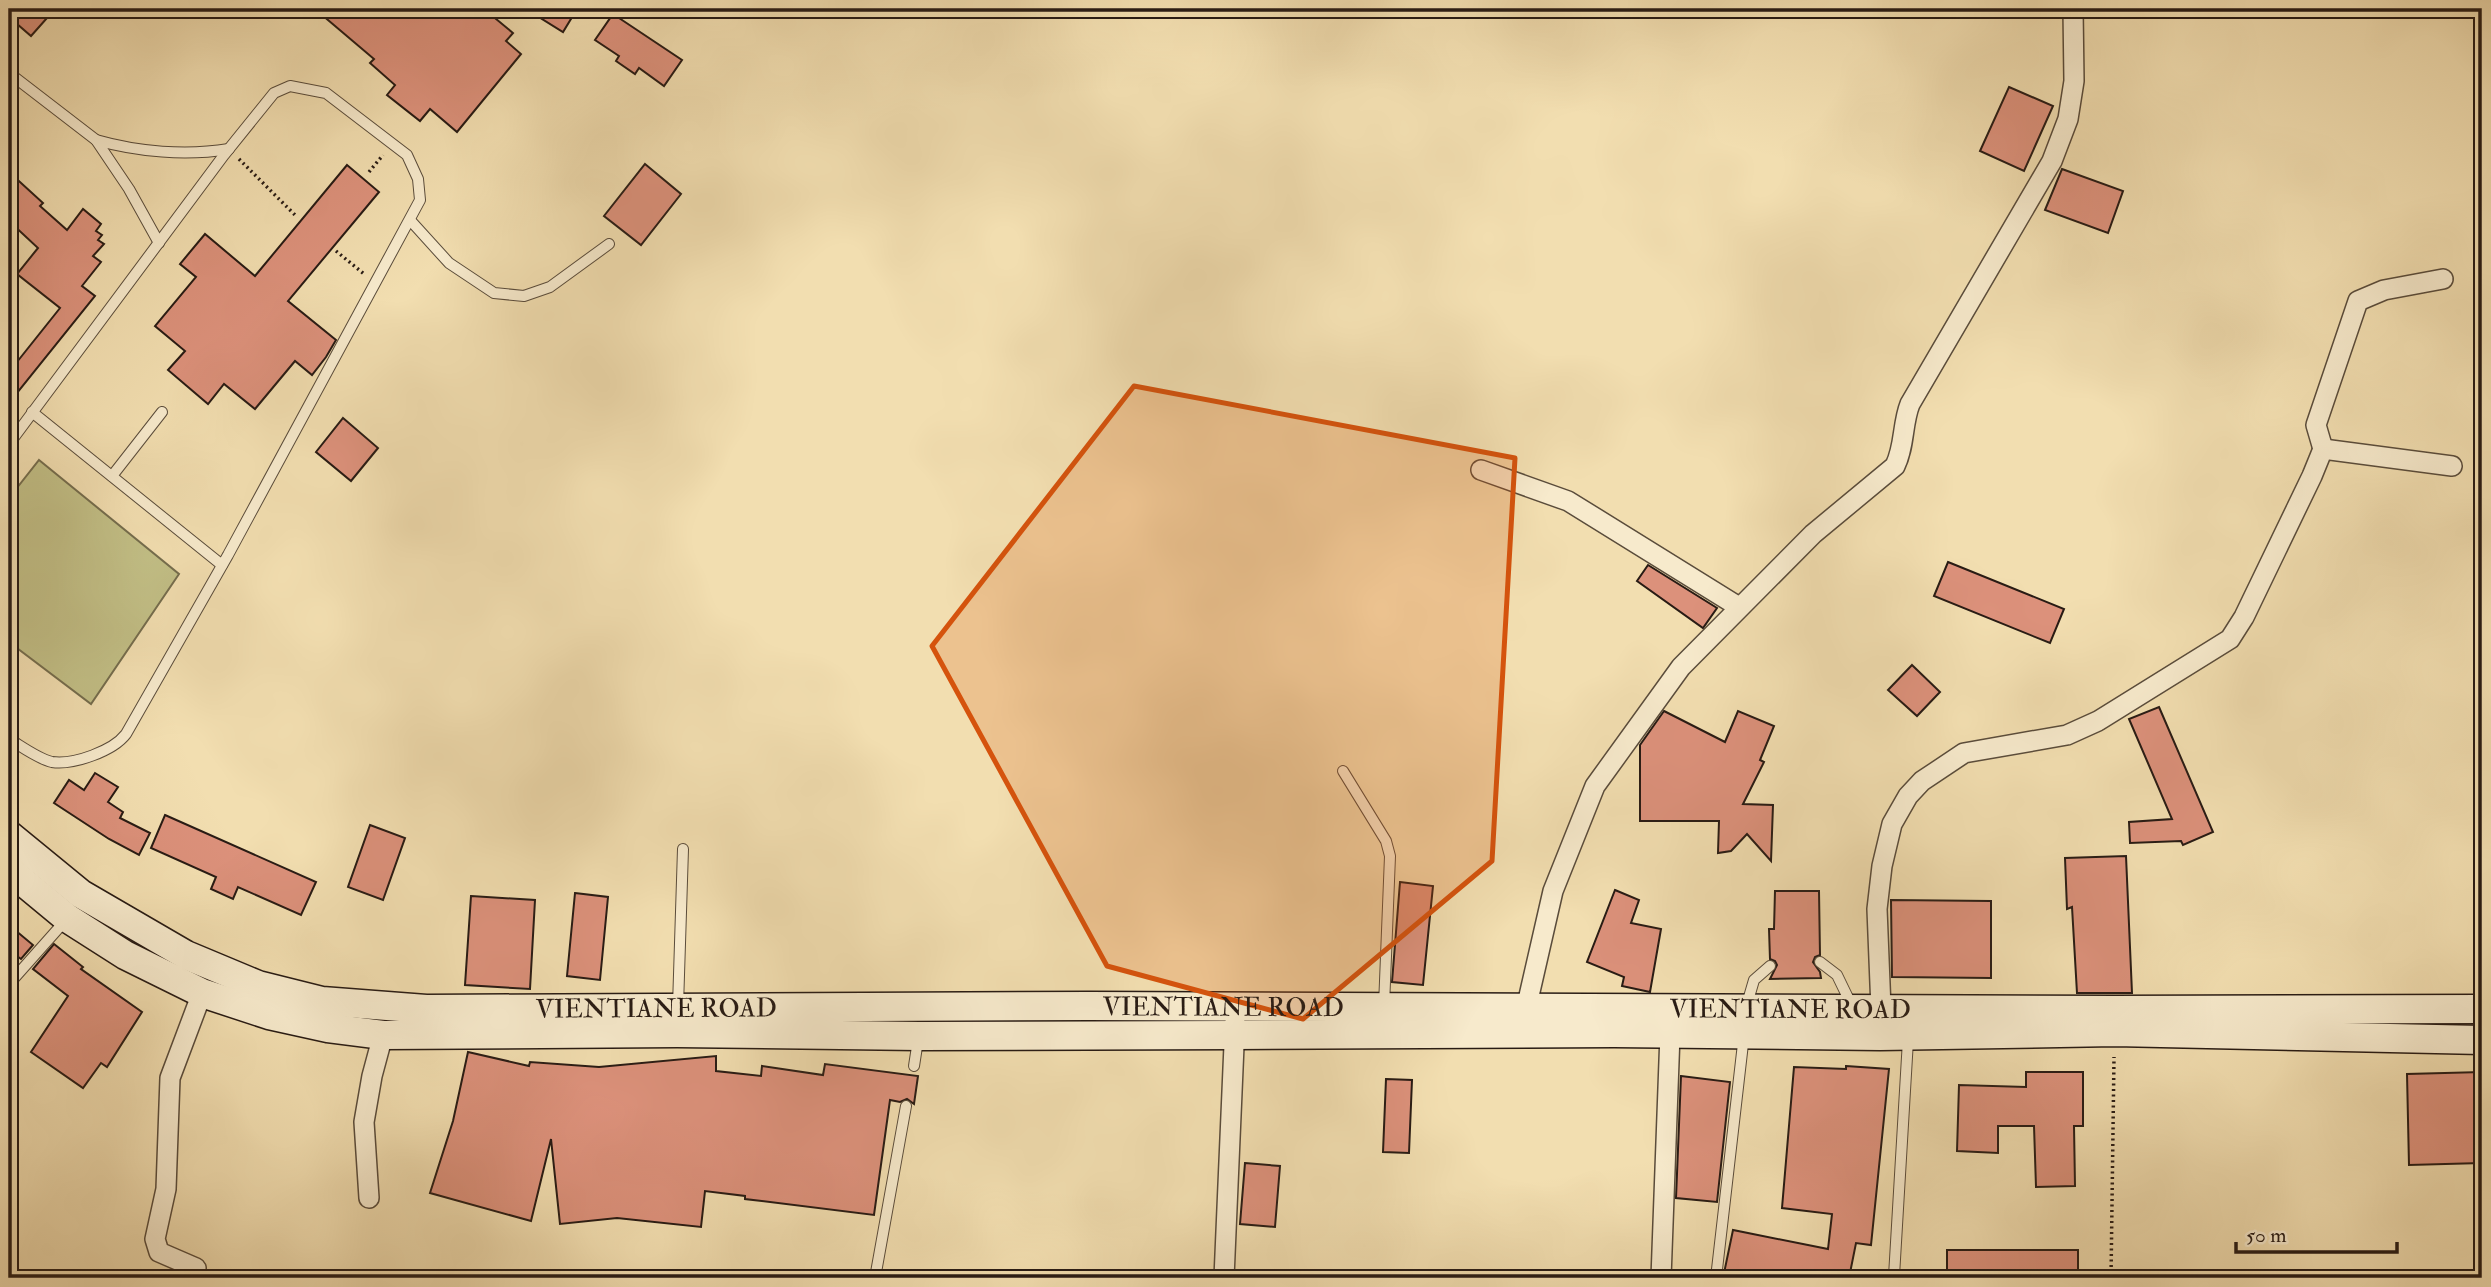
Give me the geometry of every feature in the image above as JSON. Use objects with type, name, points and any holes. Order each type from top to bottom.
[{"type":"main road","name":"VIENTIANE ROAD","points":[[9,835],[81,894],[186,955],[258,985],[322,1001],[426,1009],[1526,1009],[1745,1021],[1867,1008],[2482,1009]]},
{"type":"main road","points":[[9,870],[67,918],[125,956],[202,993],[269,1014],[328,1028],[383,1035],[1670,1034],[1745,1021],[1908,1035],[2115,1032],[2482,1040]]},
{"type":"street","points":[[1526,1009],[1553,891],[1595,786],[1681,667],[1813,534],[1895,466],[1902,450],[1906,414],[1910,404],[2052,161],[2068,120],[2074,81],[2073,9]]},
{"type":"street","points":[[1867,1008],[1882,866],[1892,824],[1908,796],[1922,781],[1964,753],[2067,735],[2098,721],[2230,639],[2245,617],[2323,449],[2316,425],[2358,301],[2384,290],[2443,279]]},
{"type":"street","points":[[2323,449],[2452,466]]},
{"type":"street","points":[[1481,470],[1568,501],[1739,607]]},
{"type":"street","points":[[196,1268],[159,1252],[155,1239],[166,1189],[170,1078],[202,993]]},
{"type":"street","points":[[1224,1278],[1235,1007]]},
{"type":"street","points":[[1661,1278],[1670,1034]]},
{"type":"street","points":[[369,1198],[364,1122],[383,1035]]},
{"type":"lane","points":[[9,73],[96,140],[129,189],[159,243]]},
{"type":"lane","points":[[9,444],[229,149],[274,93],[290,86],[326,93],[407,155],[418,179],[420,200],[222,565],[119,743],[110,749],[71,761],[51,762],[9,739]]},
{"type":"lane","points":[[96,140],[117,146],[202,154],[229,149]]},
{"type":"lane","points":[[410,220],[449,263],[495,293],[524,296],[550,287],[609,244]]},
{"type":"lane","points":[[32,412],[222,565]]},
{"type":"lane","points":[[112,476],[162,412]]},
{"type":"lane","points":[[1343,771],[1386,841],[1390,856],[1384,1008]]},
{"type":"lane","points":[[677,1010],[683,849]]},
{"type":"lane","points":[[9,984],[67,918]]},
{"type":"lane","points":[[1820,962],[1837,975],[1867,1008]]},
{"type":"lane","points":[[1716,1278],[1745,1021],[1754,980],[1770,966]]},
{"type":"lane","points":[[1894,1276],[1908,1035]]},
{"type":"lane","points":[[914,1066],[919,1036]]},
{"type":"lane","points":[[875,1278],[906,1106]]},
{"type":"path","points":[[369,172],[393,144]]},
{"type":"path","points":[[229,149],[295,215]]},
{"type":"path","points":[[336,251],[375,283]]},
{"type":"path","points":[[2110,1278],[2115,1032]]},
{"type":"highlighted area","points":[[1134,386],[1515,458],[1492,861],[1303,1019],[1107,966],[932,646]]},
{"type":"shaded area","points":[[39,460],[179,574],[91,704],[9,642],[9,498]]},
{"type":"building","points":[[9,9],[55,9],[31,36],[9,17]]},
{"type":"building","points":[[315,9],[484,9],[513,33],[506,41],[521,54],[457,132],[430,109],[420,121],[387,95],[395,85],[370,63],[374,59]]},
{"type":"building","points":[[526,9],[577,9],[563,32]]},
{"type":"building","points":[[613,14],[682,60],[664,86],[639,68],[635,74],[616,61],[619,56],[595,40]]},
{"type":"building","points":[[2009,87],[2053,106],[2024,171],[1980,151]]},
{"type":"building","points":[[645,164],[681,194],[641,245],[604,216]]},
{"type":"building","points":[[347,165],[379,192],[288,301],[336,340],[312,375],[295,361],[255,409],[224,384],[208,404],[168,370],[185,351],[155,326],[196,277],[180,264],[205,234],[255,276]]},
{"type":"building","points":[[2062,169],[2123,191],[2108,233],[2045,210]]},
{"type":"building","points":[[9,172],[43,203],[40,206],[67,230],[83,209],[101,224],[96,231],[102,235],[98,240],[104,244],[93,256],[101,262],[82,286],[95,296],[9,403],[9,372],[60,308],[17,274],[38,248],[9,221]]},
{"type":"building","points":[[343,418],[378,448],[351,481],[316,452]]},
{"type":"building","points":[[1948,562],[2064,609],[2050,643],[1934,596]]},
{"type":"building","points":[[1648,565],[1717,608],[1703,628],[1637,581]]},
{"type":"building","points":[[1912,665],[1940,692],[1917,716],[1888,690]]},
{"type":"building","points":[[2159,707],[2213,832],[2183,845],[2181,841],[2130,843],[2129,822],[2172,819],[2129,719]]},
{"type":"building","points":[[1664,711],[1725,742],[1738,711],[1774,726],[1760,760],[1764,762],[1743,804],[1773,805],[1771,861],[1747,834],[1731,851],[1718,853],[1719,821],[1640,821],[1640,745]]},
{"type":"building","points":[[95,773],[118,787],[108,802],[123,812],[120,818],[150,833],[139,855],[54,803],[69,780],[84,790]]},
{"type":"building","points":[[165,815],[316,882],[301,915],[238,887],[233,899],[211,889],[216,877],[151,848]]},
{"type":"building","points":[[370,825],[405,838],[383,900],[348,887]]},
{"type":"building","points":[[2126,856],[2132,993],[2077,993],[2072,907],[2067,909],[2065,858]]},
{"type":"building","points":[[1400,882],[1433,886],[1423,985],[1392,982]]},
{"type":"building","points":[[1615,890],[1639,900],[1631,923],[1661,929],[1650,992],[1622,986],[1624,977],[1587,962]]},
{"type":"building","points":[[1775,891],[1819,891],[1820,955],[1815,957],[1813,962],[1821,978],[1770,979],[1777,965],[1770,959],[1769,929],[1774,929]]},
{"type":"building","points":[[575,893],[608,897],[600,980],[567,976]]},
{"type":"building","points":[[471,896],[535,900],[530,989],[465,985]]},
{"type":"building","points":[[1891,900],[1991,901],[1991,978],[1892,977]]},
{"type":"building","points":[[9,925],[33,945],[21,959],[9,950]]},
{"type":"building","points":[[54,944],[83,967],[81,969],[142,1012],[107,1067],[101,1063],[83,1088],[31,1052],[68,996],[33,969]]},
{"type":"building","points":[[468,1052],[529,1066],[530,1062],[599,1067],[716,1056],[716,1071],[761,1076],[762,1066],[823,1075],[825,1064],[918,1076],[914,1104],[907,1099],[900,1102],[890,1100],[874,1215],[745,1199],[745,1196],[705,1191],[701,1227],[617,1218],[560,1224],[551,1139],[531,1221],[430,1193],[453,1121]]},
{"type":"building","points":[[1846,1066],[1889,1069],[1871,1245],[1856,1243],[1849,1278],[1723,1278],[1733,1230],[1828,1249],[1832,1214],[1782,1208],[1794,1067],[1846,1069]]},
{"type":"building","points":[[2026,1072],[2083,1072],[2083,1126],[2074,1126],[2075,1186],[2036,1187],[2034,1126],[1998,1126],[1998,1153],[1957,1151],[1959,1085],[2026,1087]]},
{"type":"building","points":[[2482,1072],[2482,1163],[2409,1165],[2407,1074]]},
{"type":"building","points":[[1681,1076],[1730,1082],[1717,1202],[1676,1198]]},
{"type":"building","points":[[1386,1079],[1412,1080],[1409,1153],[1383,1152]]},
{"type":"building","points":[[1245,1163],[1280,1166],[1275,1227],[1240,1224]]},
{"type":"building","points":[[1947,1250],[2078,1250],[2078,1278],[1947,1278]]}]
